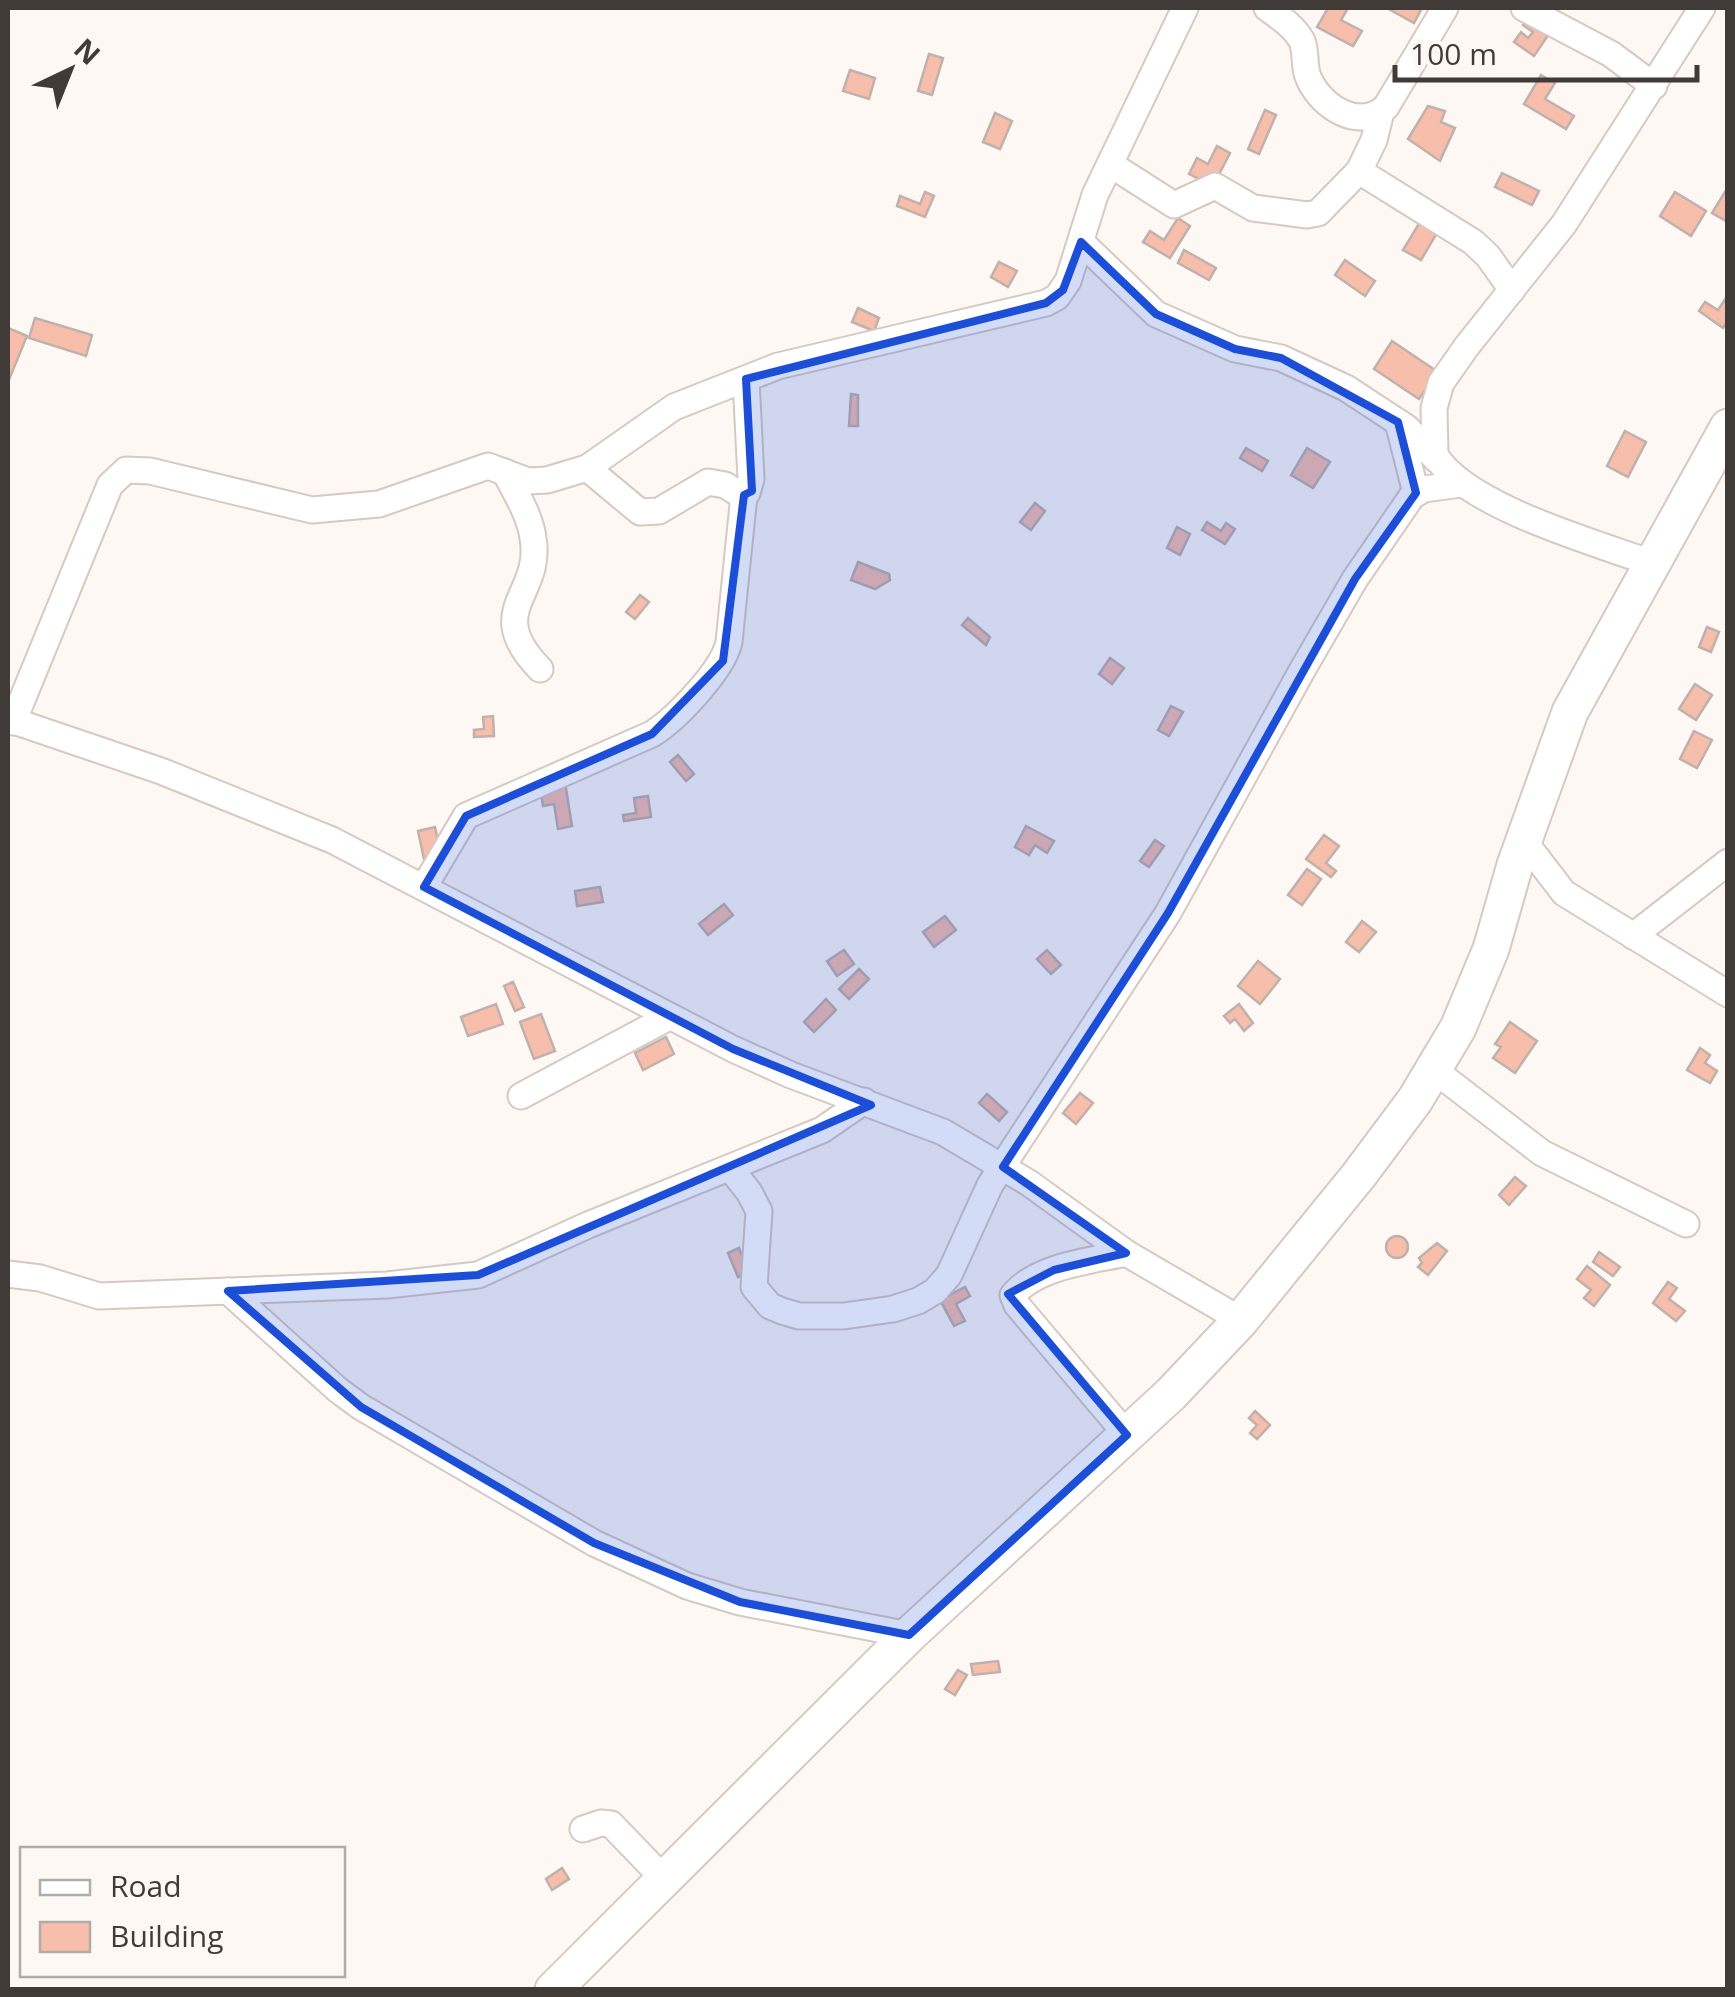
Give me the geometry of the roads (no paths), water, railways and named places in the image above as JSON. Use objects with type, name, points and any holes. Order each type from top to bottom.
[{"type":"street","points":[[1268,8],[1300,38],[1307,76],[1314,88],[1342,113],[1356,119],[1381,112]]},
{"type":"street","points":[[1110,164],[1174,205],[1215,186],[1254,208],[1312,216],[1324,209],[1359,171],[1374,140],[1381,112],[1445,8]]},
{"type":"street","points":[[1524,8],[1611,54],[1654,86]]},
{"type":"street","points":[[1439,462],[1432,446],[1437,394],[1467,346],[1564,224],[1702,8]]},
{"type":"street","points":[[1178,10],[1095,195],[1063,290],[1046,304],[814,356],[746,379],[658,415],[587,468],[536,481],[494,467],[482,467],[379,504],[312,510],[150,471],[126,470],[110,485],[10,721],[161,772],[332,840],[669,1017],[791,1074],[931,1126],[1003,1167],[1126,1253],[1241,1320]]},
{"type":"street","points":[[1359,171],[1473,242],[1512,290]]},
{"type":"street","points":[[1081,242],[1156,314],[1235,350],[1281,358],[1346,388],[1398,422],[1462,484],[1544,524],[1654,564]]},
{"type":"street","points":[[424,887],[466,816],[652,734],[672,718],[723,661],[729,642],[744,495],[752,478],[746,379]]},
{"type":"street","points":[[1398,422],[1416,493]]},
{"type":"street","points":[[553,1990],[910,1635],[1127,1435],[1241,1320],[1359,1175],[1434,1070],[1458,1028],[1491,950],[1524,841],[1570,712],[1724,447]]},
{"type":"street","points":[[587,468],[640,512],[670,506],[708,482],[717,482],[744,495]]},
{"type":"street","points":[[505,472],[534,538],[531,566],[514,626],[522,650],[540,669]]},
{"type":"street","points":[[730,1168],[759,1211],[754,1287],[770,1306],[799,1316],[844,1316],[893,1309],[935,1291],[961,1254],[981,1202],[1168,913],[1347,594],[1406,502],[1416,493],[1462,484]]},
{"type":"street","points":[[1524,841],[1564,892],[1728,994]]},
{"type":"street","points":[[1632,936],[1728,862]]},
{"type":"street","points":[[521,1096],[669,1017]]},
{"type":"street","points":[[1434,1070],[1542,1153],[1686,1224]]},
{"type":"street","points":[[8,1274],[40,1278],[99,1296],[388,1284],[478,1275],[588,1225],[822,1130],[864,1101]]},
{"type":"street","points":[[1126,1253],[1054,1270],[1018,1288],[1013,1295],[1127,1435]]},
{"type":"street","points":[[228,1291],[361,1407],[594,1543],[686,1586],[740,1602],[910,1635]]},
{"type":"street","points":[[584,1829],[601,1822],[611,1824],[663,1878]]}]
